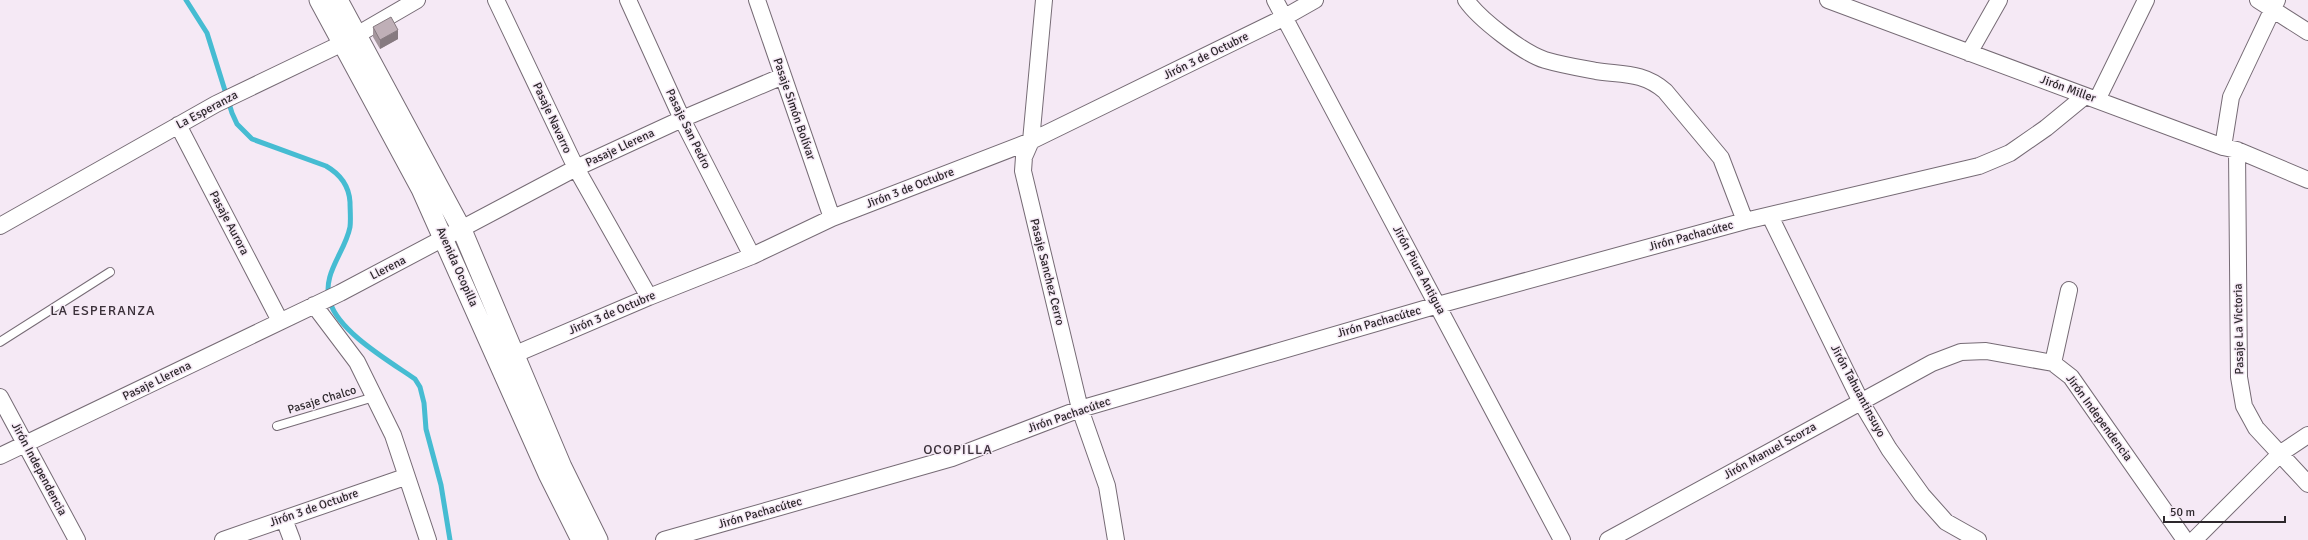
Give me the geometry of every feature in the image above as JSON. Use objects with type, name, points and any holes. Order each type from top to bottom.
[{"type":"street","name":"Avenida Ocopilla","points":[[319,0],[350,39],[462,230],[548,474],[581,540]]},
{"type":"street","name":"Avenida Ocopilla","points":[[338,0],[350,39],[445,239],[562,466],[598,540]]},
{"type":"street","name":"La Esperanza","points":[[0,226],[216,104],[350,39],[417,0]]},
{"type":"street","name":"Pasaje Navarro","points":[[496,0],[576,168],[649,297]]},
{"type":"street","name":"Pasaje San Pedro","points":[[628,0],[682,119],[752,256]]},
{"type":"street","name":"Pasaje Simón Bolívar","points":[[757,0],[832,218]]},
{"type":"street","name":"Pasaje Sanchez Cerro","points":[[1044,0],[1031,141],[1024,157],[1022,171],[1080,409],[1107,486],[1116,540]]},
{"type":"street","name":"Jirón Piura Antigua","points":[[1275,0],[1562,540]]},
{"type":"street","name":"Jirón 3 de Octubre","points":[[506,358],[649,297],[752,256],[832,218],[1031,141],[1285,17],[1315,0]]},
{"type":"street","points":[[1466,0],[1473,11],[1501,35],[1544,60],[1596,71],[1643,77],[1654,82],[1665,91],[1721,158],[1745,221]]},
{"type":"street","points":[[1969,53],[2000,0]]},
{"type":"street","points":[[2091,98],[2146,0]]},
{"type":"street","points":[[2258,0],[2274,4],[2308,32]]},
{"type":"street","name":"Jirón Miller","points":[[1832,1],[2230,149],[2308,180]]},
{"type":"street","name":"Pasaje La Victoria","points":[[2274,4],[2231,97],[2230,149],[2239,377],[2244,406],[2256,428],[2281,453],[2308,484]]},
{"type":"street","name":"Pasaje Llerena","points":[[462,230],[576,168],[682,119],[783,76]]},
{"type":"street","name":"Jirón Pachacútec","points":[[664,540],[952,458],[1080,409],[1438,305],[1745,221],[1979,166],[2010,153],[2091,98]]},
{"type":"street","name":"Pasaje Aurora","points":[[178,125],[280,321]]},
{"type":"street","name":"Jirón Tahuantinsuyo","points":[[1770,216],[1861,402],[1889,449],[1922,495],[1946,522],[1978,540]]},
{"type":"street","name":"Llerena","points":[[314,305],[462,230]]},
{"type":"street","points":[[2053,363],[2069,290]]},
{"type":"street","name":"Pasaje Llerena","points":[[0,456],[314,305]]},
{"type":"street","points":[[314,305],[357,362],[393,434],[405,477],[428,540]]},
{"type":"street","name":"Jirón Independencia","points":[[1932,363],[1961,352],[1986,351],[2053,363],[2071,377],[2185,540]]},
{"type":"street","name":"Jirón Manuel Scorza","points":[[1608,540],[1932,363]]},
{"type":"street","name":"Jirón Independencia","points":[[0,397],[77,540]]},
{"type":"street","points":[[2194,540],[2281,453],[2308,435]]},
{"type":"street","name":"Jirón 3 de Octubre","points":[[223,540],[405,477]]},
{"type":"street","points":[[284,519],[292,540]]},
{"type":"lane","points":[[0,342],[110,272]]},
{"type":"lane","name":"Pasaje Chalco","points":[[277,426],[374,397]]},
{"type":"building","points":[[391,17],[398,30],[380,40],[373,27]]},
{"type":"waterway","points":[[186,0],[207,33],[232,113],[237,124],[252,139],[326,166],[336,173],[346,186],[350,202],[350,227],[344,246],[331,273],[328,292],[330,302],[335,313],[354,335],[379,355],[415,379],[420,387],[424,403],[426,429],[441,485],[450,540]]},
{"type":"district","name":"LA ESPERANZA","points":[[103,310]]},
{"type":"district","name":"OCOPILLA","points":[[958,449]]}]
